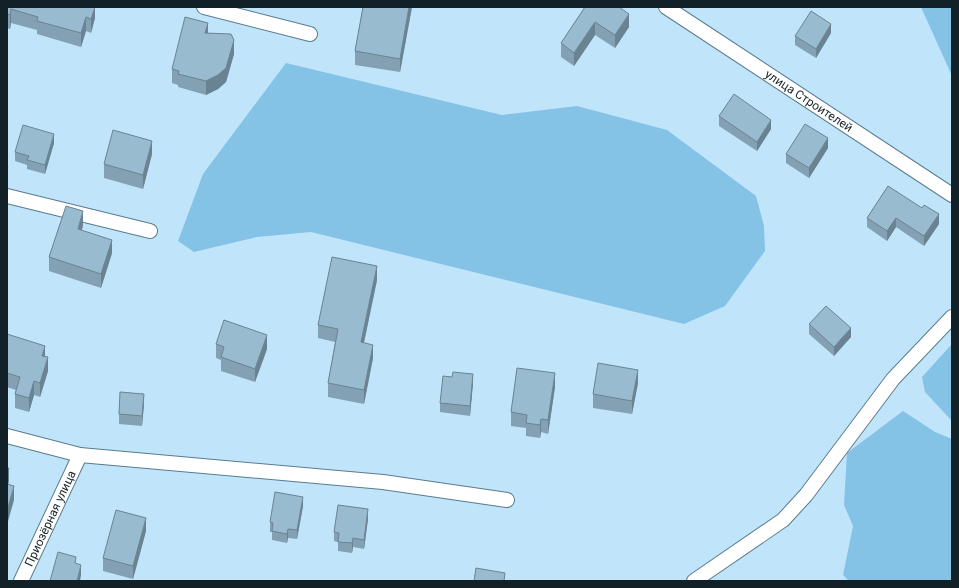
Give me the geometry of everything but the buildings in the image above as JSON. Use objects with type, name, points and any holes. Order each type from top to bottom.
[{"type":"street","points":[[204,7],[310,34]]},
{"type":"street","name":"улица Строителей","points":[[666,7],[952,195]]},
{"type":"street","points":[[7,196],[150,231]]},
{"type":"street","points":[[694,581],[783,520],[806,495],[893,379],[952,317]]},
{"type":"street","points":[[7,436],[80,455],[383,482],[507,500]]},
{"type":"street","name":"Приозёрная улица","points":[[21,581],[80,455]]},
{"type":"shaded area","points":[[921,7],[952,7],[952,76]]},
{"type":"shaded area","points":[[286,63],[502,115],[577,106],[667,130],[756,196],[764,226],[765,251],[725,306],[684,324],[311,232],[257,237],[194,252],[178,241],[203,174]]},
{"type":"shaded area","points":[[952,344],[952,421],[925,392],[922,377]]},
{"type":"shaded area","points":[[903,411],[935,432],[952,439],[952,581],[849,581],[843,575],[853,526],[844,505],[847,453]]}]
